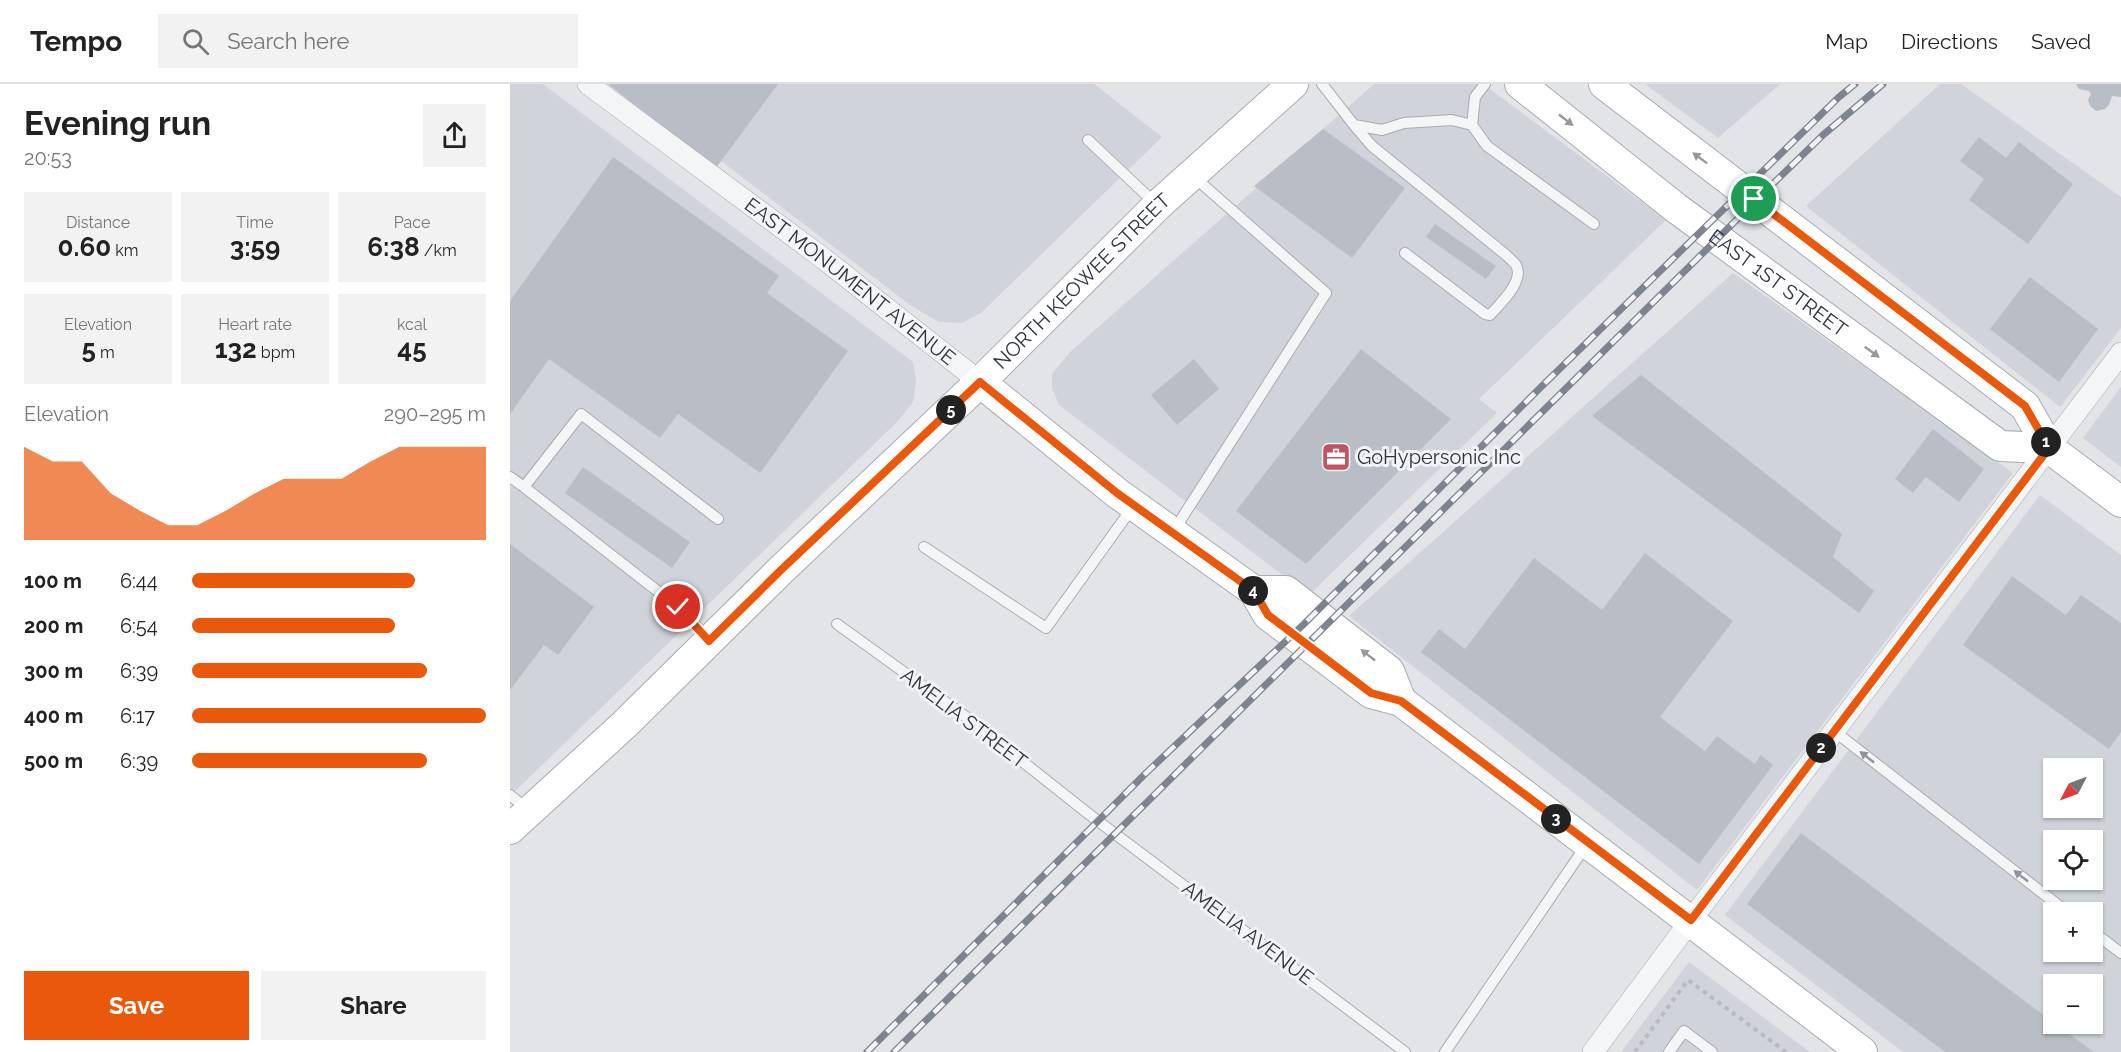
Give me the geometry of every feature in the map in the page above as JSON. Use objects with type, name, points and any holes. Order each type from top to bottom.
[{"type":"main road","name":"NORTH KEOWEE STREET","points":[[517,812],[625,724],[781,570],[980,382],[1158,205],[1293,84]]},
{"type":"main road","name":"EAST 1ST STREET","points":[[1520,84],[1676,208],[2000,446],[2049,448]]},
{"type":"main road","points":[[1612,88],[2025,406],[2049,448],[2121,502]]},
{"type":"main road","name":"EAST MONUMENT AVENUE","points":[[980,382],[1134,505],[1254,591],[1268,615],[1371,693],[1401,701],[1863,1052]]},
{"type":"street","name":"EAST MONUMENT AVENUE","points":[[588,84],[824,259],[980,382]]},
{"type":"street","points":[[1593,1052],[2121,353]]},
{"type":"lane","points":[[1322,84],[1372,146],[1506,255],[1517,266],[1518,277],[1515,285],[1490,315],[1485,314],[1405,253]]},
{"type":"lane","points":[[1472,125],[1475,97],[1485,84]]},
{"type":"lane","points":[[1354,125],[1382,130],[1404,123],[1452,120],[1472,125],[1487,146],[1594,224]]},
{"type":"lane","points":[[1088,140],[1158,205]]},
{"type":"lane","points":[[1173,533],[1326,293],[1191,174]]},
{"type":"lane","points":[[524,488],[581,414],[718,519]]},
{"type":"lane","points":[[510,477],[678,607],[709,641]]},
{"type":"lane","points":[[924,547],[1046,628],[1134,505]]},
{"type":"lane","name":"AMELIA STREET","points":[[837,624],[965,716],[1090,815]]},
{"type":"lane","points":[[1834,731],[2054,902]]},
{"type":"lane","name":"AMELIA AVENUE","points":[[1090,815],[1405,1052]]},
{"type":"lane","points":[[1445,1052],[1588,842]]},
{"type":"lane","points":[[2103,939],[2121,953]]},
{"type":"lane","points":[[1669,1052],[1684,1031],[1712,1052]]},
{"type":"path","points":[[1635,1052],[1688,980],[1786,1052]]},
{"type":"shaded area","points":[[510,84],[543,84],[913,362],[916,381],[913,402],[898,421],[510,796]]},
{"type":"shaded area","points":[[620,84],[1094,84],[1162,137],[981,313],[962,323],[939,322],[910,305]]},
{"type":"shaded area","points":[[1374,84],[1483,84],[1666,220],[1479,399],[1497,413],[1309,595],[1059,405],[1052,388],[1052,374],[1070,352]]},
{"type":"shaded area","points":[[1645,84],[1780,84],[1718,138]]},
{"type":"shaded area","points":[[1940,84],[1961,84],[2121,197],[2121,328],[2060,407],[1806,206]]},
{"type":"shaded area","points":[[1733,273],[2013,473],[1697,890],[1349,616]]},
{"type":"shaded area","points":[[2121,387],[2121,467],[2083,438]]},
{"type":"shaded area","points":[[2040,495],[2121,555],[2121,1052],[1903,1052],[1725,915]]},
{"type":"shaded area","points":[[1689,962],[1810,1052],[1621,1052]]},
{"type":"building","points":[[608,84],[778,84],[716,168]]},
{"type":"building","points":[[2076,84],[2121,84],[2121,97],[2112,96],[2105,109],[2096,111],[2090,106],[2089,91],[2079,89]]},
{"type":"building","points":[[1323,129],[1405,188],[1352,258],[1254,186]]},
{"type":"building","points":[[1979,137],[2006,158],[2019,142],[2073,184],[2028,244],[1969,200],[1984,179],[1960,161]]},
{"type":"building","points":[[613,157],[779,276],[767,293],[848,351],[760,473],[678,414],[660,438],[549,359],[510,414],[510,301]]},
{"type":"building","points":[[1435,224],[1496,266],[1486,279],[1426,237]]},
{"type":"building","points":[[2030,277],[2098,329],[2059,382],[1990,329]]},
{"type":"building","points":[[1361,349],[1451,419],[1306,564],[1236,511]]},
{"type":"building","points":[[1194,359],[1219,389],[1177,425],[1151,395]]},
{"type":"building","points":[[1641,375],[1842,534],[1833,557],[1874,591],[1859,613],[1592,416]]},
{"type":"building","points":[[1933,429],[1984,469],[1959,502],[1926,477],[1913,493],[1895,479]]},
{"type":"building","points":[[583,467],[690,542],[672,568],[565,493]]},
{"type":"building","points":[[510,544],[594,607],[558,655],[544,645],[510,690]]},
{"type":"building","points":[[1645,553],[1733,621],[1660,717],[1705,751],[1717,736],[1755,764],[1761,755],[1773,765],[1699,864],[1421,652],[1439,629],[1465,649],[1534,558],[1602,610]]},
{"type":"building","points":[[2012,576],[2066,615],[2081,595],[2121,623],[2121,732],[2109,749],[1963,645]]},
{"type":"building","points":[[1801,833],[2043,1015],[2043,1034],[2069,1034],[2094,1052],[1945,1052],[1747,904]]},
{"type":"railway","points":[[867,1052],[1146,773],[1304,624],[1542,386],[1855,84]]},
{"type":"railway","points":[[894,1052],[1785,172],[1823,135],[1883,84]]},
{"type":"place","name":"GoHypersonic Inc","points":[[1336,457]]},
{"type":"route","points":[[678,607],[709,641],[980,382],[1117,493],[1254,591],[1268,615],[1371,693],[1401,701],[1691,920],[2049,448],[2025,406],[1754,199]]}]
